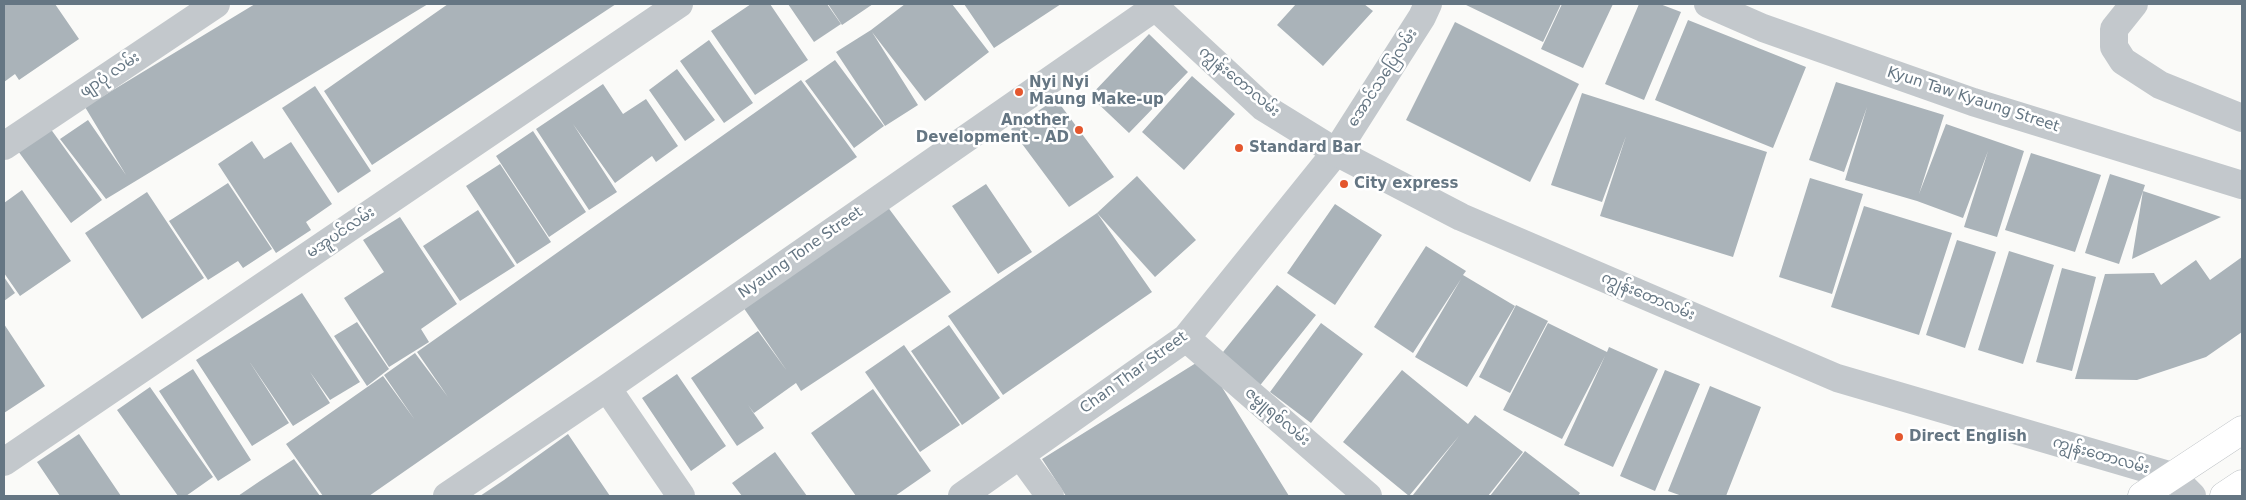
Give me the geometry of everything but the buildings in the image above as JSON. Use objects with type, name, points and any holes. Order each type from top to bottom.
[{"type":"main road","points":[[2142,496],[2242,430]]},
{"type":"main road","points":[[2224,496],[2242,484]]},
{"type":"street","name":"ဖျာပုံ လမ်း","points":[[4,146],[216,4]]},
{"type":"street","name":"မအူပင်လမ်း","points":[[4,462],[679,4]]},
{"type":"street","name":"အောင်သပြေလမ်း","points":[[1336,152],[1422,17],[1428,4]]},
{"type":"street","name":"Kyun Taw Kyaung Street","points":[[1708,4],[1763,28],[1973,102],[2242,185]]},
{"type":"street","points":[[2134,4],[2114,29],[2114,47],[2123,61],[2160,85],[2242,118]]},
{"type":"street","name":"ကျွန်းတောလမ်း","points":[[1153,6],[1263,107],[1336,152],[1461,217],[1837,378],[2172,476],[2192,496]]},
{"type":"street","name":"Nyaung Tone Street","points":[[447,496],[607,388],[1153,6]]},
{"type":"street","name":"Chan Thar Street","points":[[962,496],[1186,338],[1336,152]]},
{"type":"street","name":"ဇမ္ဗူရစ်လမ်း","points":[[1186,338],[1368,496]]},
{"type":"street","points":[[607,388],[681,496]]},
{"type":"street","points":[[1020,455],[1050,496]]},
{"type":"place","name":"Nyi Nyi Maung Make-up","points":[[1019,92]]},
{"type":"place","name":"Another Development - AD","points":[[1079,130]]},
{"type":"place","name":"Standard Bar","points":[[1239,148]]},
{"type":"place","name":"City express","points":[[1344,184]]},
{"type":"place","name":"Direct English","points":[[1899,437]]}]
